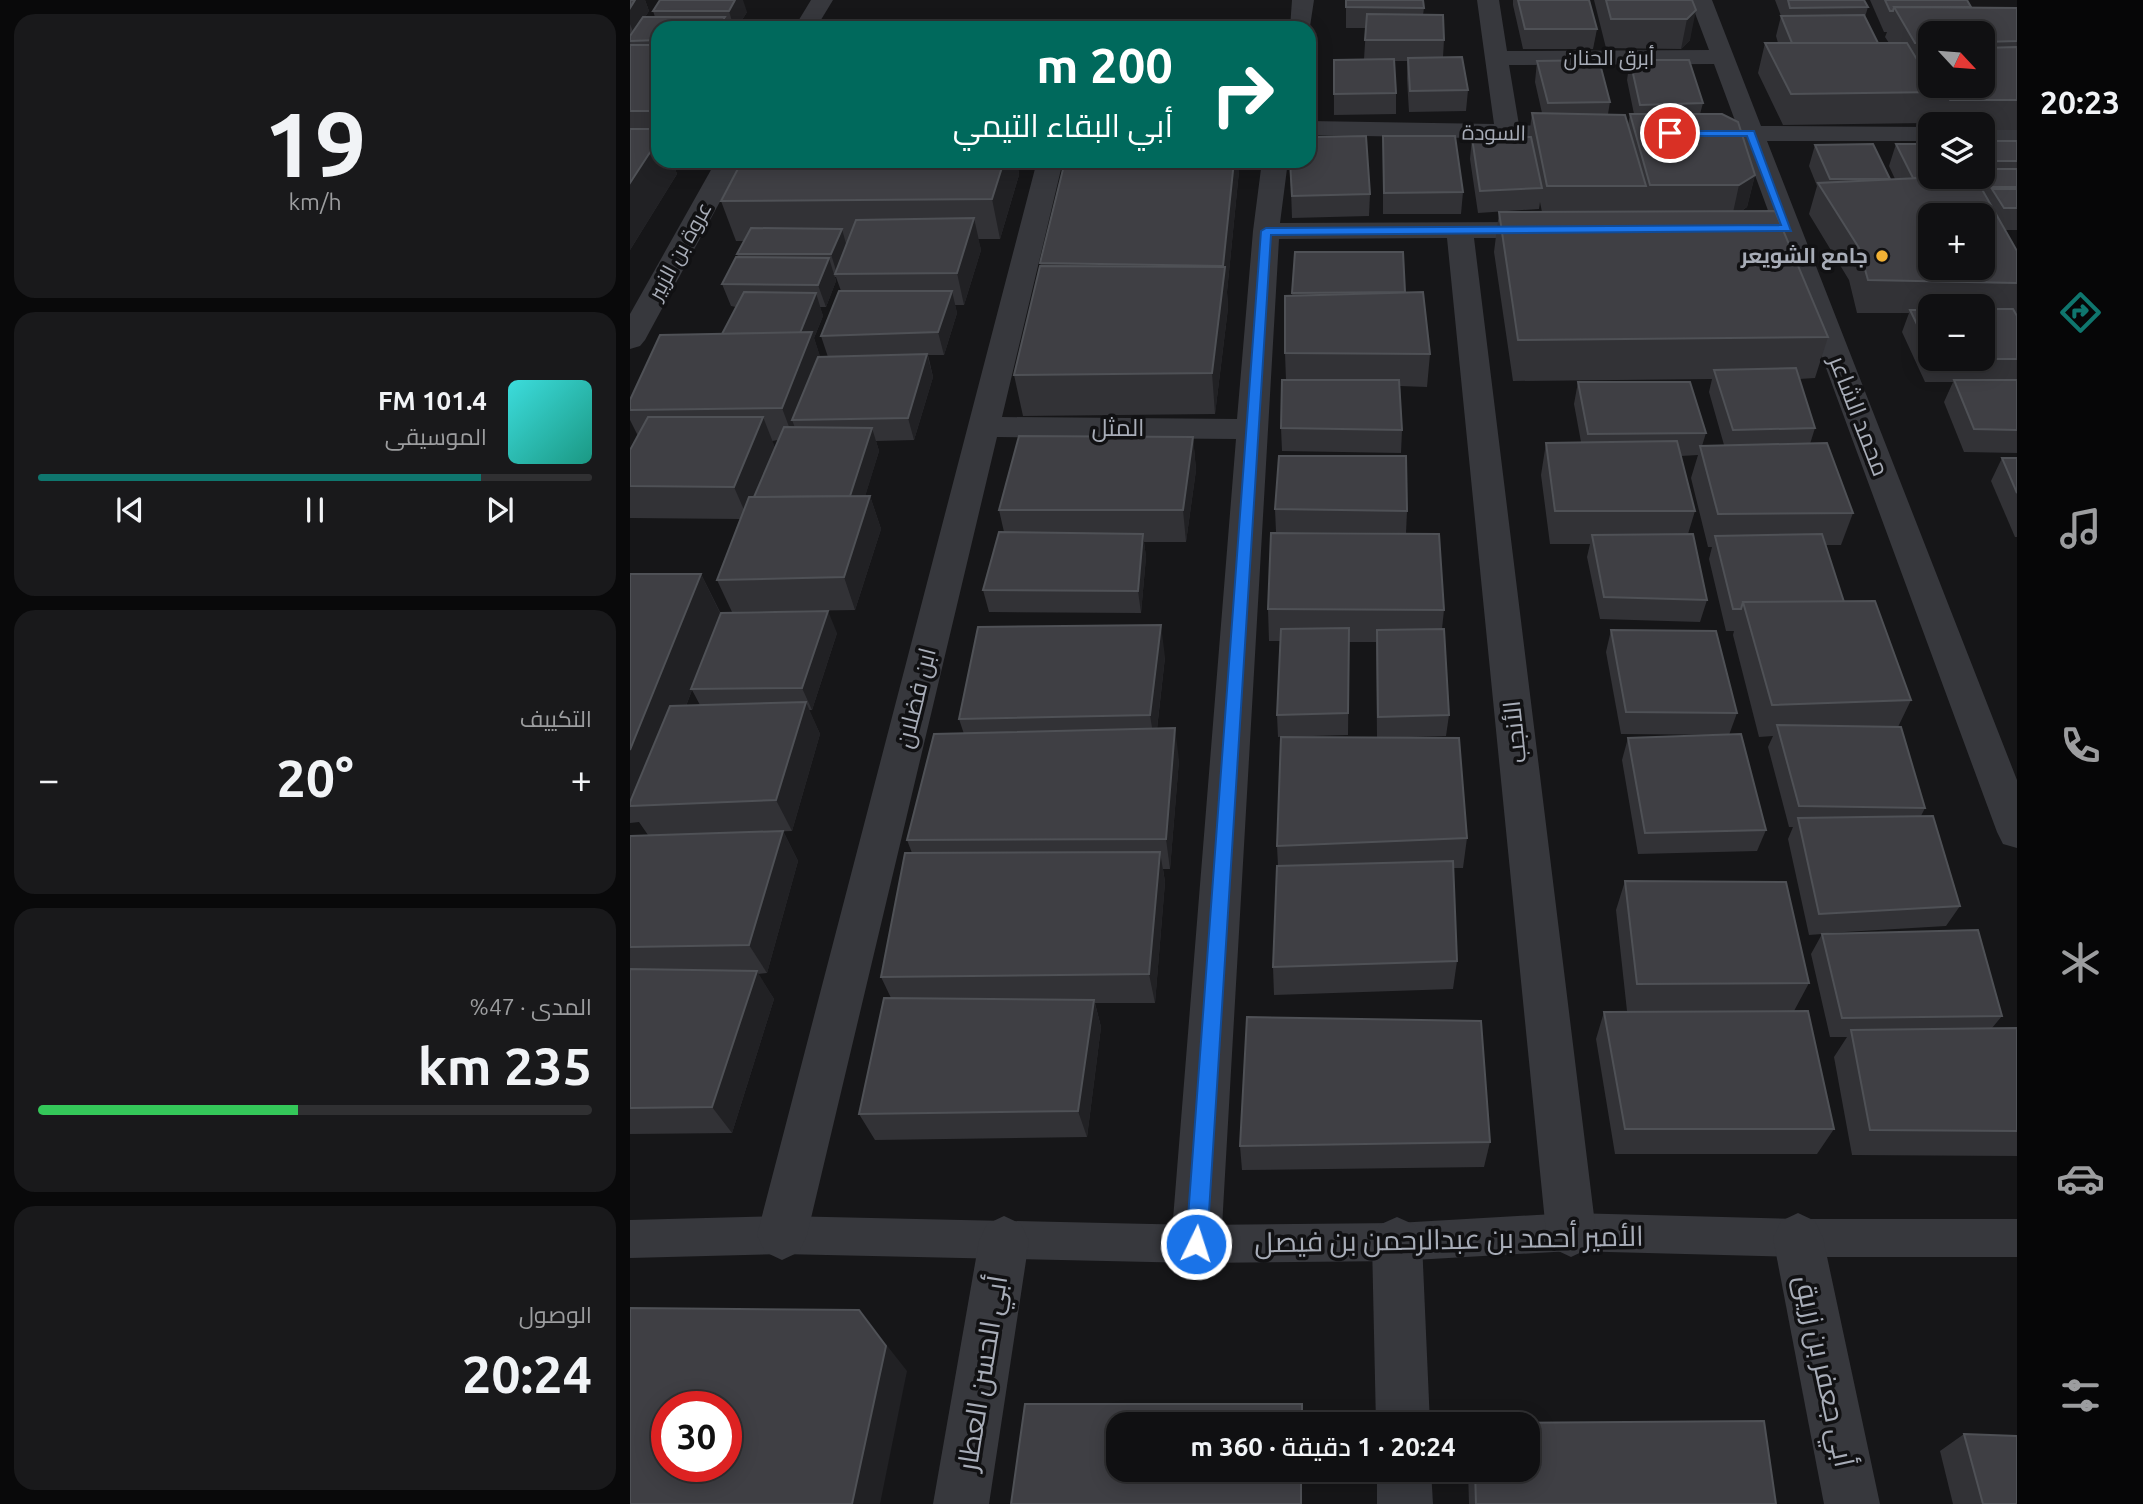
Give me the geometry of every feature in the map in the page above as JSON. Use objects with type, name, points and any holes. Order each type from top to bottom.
[{"type":"street","points":[[810,21],[822,0]]},
{"type":"street","points":[[1302,21],[1303,0]]},
{"type":"street","points":[[1488,0],[1508,133]]},
{"type":"street","name":"محمد الشاعر","points":[[1701,0],[1751,133],[1774,229],[2017,832]]},
{"type":"street","name":"أبرق الحنان","points":[[1498,58],[1721,57]]},
{"type":"street","name":"السودة","points":[[1316,128],[1603,133]]},
{"type":"street","points":[[1710,133],[1918,134]]},
{"type":"street","points":[[1995,134],[2017,134]]},
{"type":"street","name":"عروة بن الزبير","points":[[630,340],[725,168]]},
{"type":"street","name":"ابن فضلان","points":[[782,1235],[1049,168]]},
{"type":"street","points":[[1196,1244],[1266,231],[1274,168]]},
{"type":"street","points":[[1266,231],[1569,230]]},
{"type":"street","name":"الأنجب","points":[[1460,231],[1570,1233]]},
{"type":"street","name":"المثل","points":[[984,427],[1253,429]]},
{"type":"street","name":"أبي جعفر بن زريق","points":[[1798,1238],[1852,1504]]},
{"type":"street","name":"أبي الحسن العطار","points":[[961,1504],[1004,1241]]},
{"type":"street","points":[[1397,1242],[1403,1412]]},
{"type":"street","points":[[1404,1482],[1405,1504]]},
{"type":"lane","name":"الأمير أحمد بن عبدالرحمن بن فيصل","points":[[630,1239],[782,1235],[1196,1244],[1397,1242],[1570,1233],[1798,1238],[2017,1238]]},
{"type":"building","points":[[660,0],[735,0],[729,11],[653,11]]},
{"type":"building","points":[[1346,0],[1423,0],[1424,8],[1346,7]]},
{"type":"building","points":[[1518,0],[1589,0],[1597,29],[1525,29]]},
{"type":"building","points":[[1606,0],[1692,0],[1696,10],[1687,19],[1611,19]]},
{"type":"building","points":[[1788,0],[1864,0],[1868,7],[1790,8]]},
{"type":"building","points":[[1885,0],[1967,0],[1971,7],[1894,7],[1893,11],[1890,11]]},
{"type":"building","points":[[1894,7],[2017,8],[2017,41],[1995,42],[1995,21],[1918,21],[1918,43],[1915,43]]},
{"type":"building","points":[[1367,14],[1443,15],[1444,40],[1365,40]]},
{"type":"building","points":[[1864,15],[1878,43],[1792,43],[1781,16]]},
{"type":"building","points":[[643,17],[725,17],[723,21],[651,21],[651,40],[630,41],[630,36]]},
{"type":"building","points":[[1765,43],[1907,43],[1918,61],[1918,92],[1791,94]]},
{"type":"building","points":[[630,45],[651,45],[651,111],[630,111]]},
{"type":"building","points":[[2017,47],[2017,100],[1950,100],[1949,98],[1995,98],[1995,48]]},
{"type":"building","points":[[1462,57],[1468,90],[1410,91],[1408,58]]},
{"type":"building","points":[[1394,59],[1396,93],[1334,94],[1334,60]]},
{"type":"building","points":[[1599,60],[1610,102],[1548,103],[1537,61]]},
{"type":"building","points":[[1630,60],[1689,60],[1703,103],[1640,105]]},
{"type":"building","points":[[1532,113],[1625,115],[1646,186],[1547,186]]},
{"type":"building","points":[[1630,114],[1722,114],[1738,122],[1755,175],[1739,185],[1650,185]]},
{"type":"building","points":[[630,129],[651,129],[651,151],[630,183]]},
{"type":"building","points":[[1366,136],[1370,194],[1292,196],[1290,168],[1316,168],[1316,137]]},
{"type":"building","points":[[1383,136],[1455,136],[1463,192],[1384,193]]},
{"type":"building","points":[[1531,137],[1542,188],[1480,191],[1472,138]]},
{"type":"building","points":[[1995,141],[2017,141],[2017,161],[1995,161]]},
{"type":"building","points":[[1873,144],[1890,179],[1830,179],[1815,145]]},
{"type":"building","points":[[1896,144],[1918,144],[1918,178],[1913,178]]},
{"type":"building","points":[[738,168],[1002,168],[992,199],[721,201]]},
{"type":"building","points":[[1063,168],[1233,168],[1223,266],[1040,263]]},
{"type":"building","points":[[1995,169],[2017,169],[2017,187],[1995,187]]},
{"type":"building","points":[[1918,178],[1918,189],[1982,189],[1990,203],[1918,203],[1918,280],[1995,280],[1995,212],[2017,251],[2017,283],[1868,280],[1859,248],[1818,183]]},
{"type":"building","points":[[1992,189],[2017,189],[2017,208],[2004,208]]},
{"type":"building","points":[[1775,211],[1828,337],[1518,340],[1499,212]]},
{"type":"building","points":[[974,218],[957,273],[835,274],[856,220]]},
{"type":"building","points":[[751,228],[842,229],[831,254],[737,254]]},
{"type":"building","points":[[1295,252],[1403,252],[1405,292],[1292,293]]},
{"type":"building","points":[[736,257],[829,258],[818,285],[722,284]]},
{"type":"building","points":[[1040,266],[1225,267],[1212,373],[1014,375]]},
{"type":"building","points":[[839,291],[952,291],[938,332],[821,336]]},
{"type":"building","points":[[744,292],[816,293],[800,333],[722,334]]},
{"type":"building","points":[[1423,292],[1430,354],[1285,353],[1285,296]]},
{"type":"building","points":[[1995,309],[2013,309],[2017,316],[2017,359],[1995,359]]},
{"type":"building","points":[[1910,310],[1918,310],[1918,326]]},
{"type":"building","points":[[812,332],[782,408],[630,410],[630,400],[660,335]]},
{"type":"building","points":[[927,354],[908,418],[792,420],[818,357]]},
{"type":"building","points":[[1796,368],[1815,428],[1733,430],[1714,370]]},
{"type":"building","points":[[1282,380],[1399,380],[1402,430],[1281,428]]},
{"type":"building","points":[[1954,380],[2017,380],[2017,430],[1974,429]]},
{"type":"building","points":[[1578,382],[1690,382],[1706,433],[1588,434]]},
{"type":"building","points":[[648,417],[763,417],[734,487],[630,486],[630,450]]},
{"type":"building","points":[[784,427],[872,428],[850,496],[754,497]]},
{"type":"building","points":[[1019,436],[1193,437],[1183,510],[999,510]]},
{"type":"building","points":[[1677,441],[1695,511],[1555,511],[1546,443]]},
{"type":"building","points":[[1827,443],[1853,513],[1718,514],[1700,446]]},
{"type":"building","points":[[1279,456],[1406,456],[1407,511],[1275,509]]},
{"type":"building","points":[[2002,458],[2017,458],[2017,493]]},
{"type":"building","points":[[870,496],[844,577],[717,580],[749,497]]},
{"type":"building","points":[[999,532],[1143,534],[1138,591],[983,590]]},
{"type":"building","points":[[1271,533],[1439,534],[1444,610],[1268,609]]},
{"type":"building","points":[[1693,534],[1707,600],[1604,597],[1592,535]]},
{"type":"building","points":[[1822,534],[1844,602],[1743,602],[1741,609],[1733,609],[1715,536]]},
{"type":"building","points":[[630,574],[701,574],[630,750]]},
{"type":"building","points":[[1875,601],[1911,700],[1772,705],[1743,602]]},
{"type":"building","points":[[828,611],[802,688],[691,689],[721,613]]},
{"type":"building","points":[[1161,625],[1150,715],[959,719],[978,627]]},
{"type":"building","points":[[1349,628],[1348,713],[1277,715],[1281,629]]},
{"type":"building","points":[[1444,629],[1449,715],[1378,717],[1377,630]]},
{"type":"building","points":[[1611,630],[1716,631],[1737,713],[1626,712]]},
{"type":"building","points":[[806,702],[776,800],[630,806],[670,706]]},
{"type":"building","points":[[1777,725],[1901,727],[1925,808],[1799,806]]},
{"type":"building","points":[[1175,728],[1166,839],[907,840],[934,734]]},
{"type":"building","points":[[1741,734],[1766,830],[1645,833],[1628,738]]},
{"type":"building","points":[[1281,737],[1459,738],[1467,838],[1277,846]]},
{"type":"building","points":[[1933,816],[1960,906],[1819,914],[1798,818]]},
{"type":"building","points":[[783,831],[749,945],[630,947],[630,836]]},
{"type":"building","points":[[1160,852],[1149,974],[881,977],[905,853]]},
{"type":"building","points":[[1453,861],[1457,961],[1273,967],[1277,866]]},
{"type":"building","points":[[1625,881],[1786,882],[1809,983],[1637,984]]},
{"type":"building","points":[[1978,930],[2002,1016],[1842,1018],[1822,934]]},
{"type":"building","points":[[630,969],[757,971],[712,1107],[630,1108]]},
{"type":"building","points":[[884,998],[1094,1000],[1078,1111],[859,1114]]},
{"type":"building","points":[[1808,1011],[1834,1129],[1625,1129],[1604,1012]]},
{"type":"building","points":[[1247,1017],[1481,1021],[1490,1142],[1240,1146]]},
{"type":"building","points":[[2017,1028],[2017,1131],[1870,1130],[1851,1030]]},
{"type":"building","points":[[630,1308],[859,1310],[886,1346],[852,1504],[630,1504]]},
{"type":"building","points":[[1025,1404],[1302,1404],[1302,1412],[1106,1412],[1106,1482],[1301,1482],[1301,1504],[1011,1504]]},
{"type":"building","points":[[1764,1421],[1776,1504],[1476,1504],[1475,1482],[1540,1482],[1540,1423]]},
{"type":"building","points":[[1964,1434],[2017,1436],[2017,1504],[1983,1504]]},
{"type":"place","name":"جامع الشويعر","points":[[1882,256]]},
{"type":"route","points":[[1196,1244],[1266,231],[1787,229],[1751,133],[1670,133]]}]
